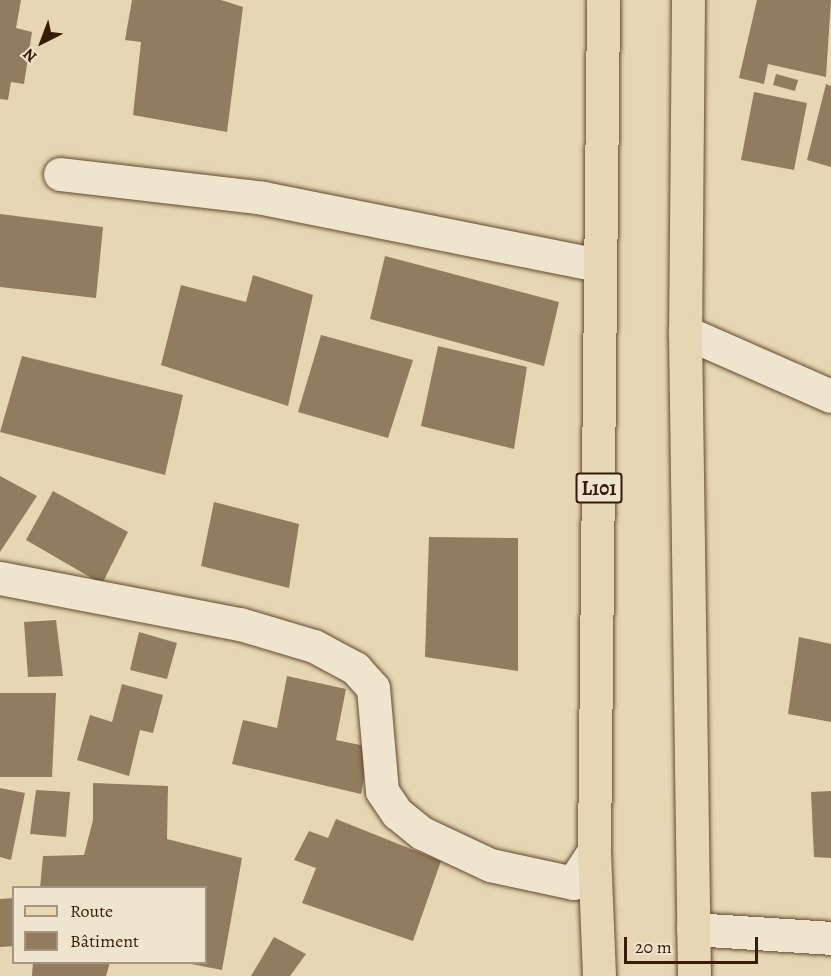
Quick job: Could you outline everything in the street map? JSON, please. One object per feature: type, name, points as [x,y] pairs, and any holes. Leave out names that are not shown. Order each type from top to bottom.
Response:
[{"type":"main road","name":"L101","points":[[599,976],[594,851],[598,265],[603,0]]},
{"type":"main road","points":[[688,0],[685,332],[694,976]]},
{"type":"street","points":[[60,174],[263,198],[598,265]]},
{"type":"street","points":[[685,332],[831,396]]},
{"type":"street","points":[[0,578],[240,624],[314,646],[355,668],[372,688],[382,790],[397,813],[422,832],[490,865],[573,883],[594,851]]},
{"type":"street","points":[[693,929],[831,938]]},
{"type":"building","points":[[0,0],[21,0],[16,28],[32,32],[24,84],[11,82],[8,100],[0,99]]},
{"type":"building","points":[[132,0],[221,0],[243,7],[227,132],[133,115],[141,42],[125,40]]},
{"type":"building","points":[[757,0],[831,0],[826,77],[768,64],[764,84],[739,78]]},
{"type":"building","points":[[776,74],[798,80],[795,91],[773,85]]},
{"type":"building","points":[[826,84],[831,86],[831,167],[807,160]]},
{"type":"building","points":[[754,92],[807,103],[794,170],[741,160]]},
{"type":"building","points":[[0,214],[103,227],[96,298],[0,287]]},
{"type":"building","points":[[385,256],[559,302],[544,366],[370,319]]},
{"type":"building","points":[[253,275],[313,295],[288,406],[161,365],[181,285],[246,302]]},
{"type":"building","points":[[321,335],[413,360],[388,438],[298,412]]},
{"type":"building","points":[[438,346],[527,367],[514,449],[421,426]]},
{"type":"building","points":[[22,356],[183,395],[165,475],[0,432]]},
{"type":"building","points":[[0,476],[37,496],[0,552]]},
{"type":"building","points":[[53,491],[128,532],[102,584],[26,540]]},
{"type":"building","points":[[214,502],[299,524],[289,588],[201,566]]},
{"type":"building","points":[[429,537],[518,538],[518,671],[425,657]]},
{"type":"building","points":[[56,620],[63,676],[28,677],[24,622]]},
{"type":"building","points":[[139,632],[177,643],[167,679],[130,670]]},
{"type":"building","points":[[799,637],[831,644],[831,722],[788,714]]},
{"type":"building","points":[[287,676],[346,689],[336,740],[370,747],[361,794],[232,764],[243,720],[277,728]]},
{"type":"building","points":[[122,684],[163,695],[153,733],[140,730],[129,776],[77,760],[90,715],[112,722]]},
{"type":"building","points":[[0,693],[56,693],[52,777],[0,777]]},
{"type":"building","points":[[93,783],[168,786],[167,839],[242,858],[222,970],[191,964],[207,964],[207,886],[40,886],[43,856],[84,855],[93,820]]},
{"type":"building","points":[[0,788],[25,793],[11,860],[0,857]]},
{"type":"building","points":[[36,790],[70,792],[66,837],[30,834]]},
{"type":"building","points":[[831,791],[831,858],[814,857],[811,792]]},
{"type":"building","points":[[336,819],[441,861],[413,941],[302,903],[316,868],[294,860],[309,831],[328,838]]},
{"type":"building","points":[[12,898],[12,946],[0,947],[0,899]]},
{"type":"building","points":[[274,937],[306,954],[290,976],[251,976]]},
{"type":"building","points":[[33,964],[109,964],[106,976],[32,976]]}]
